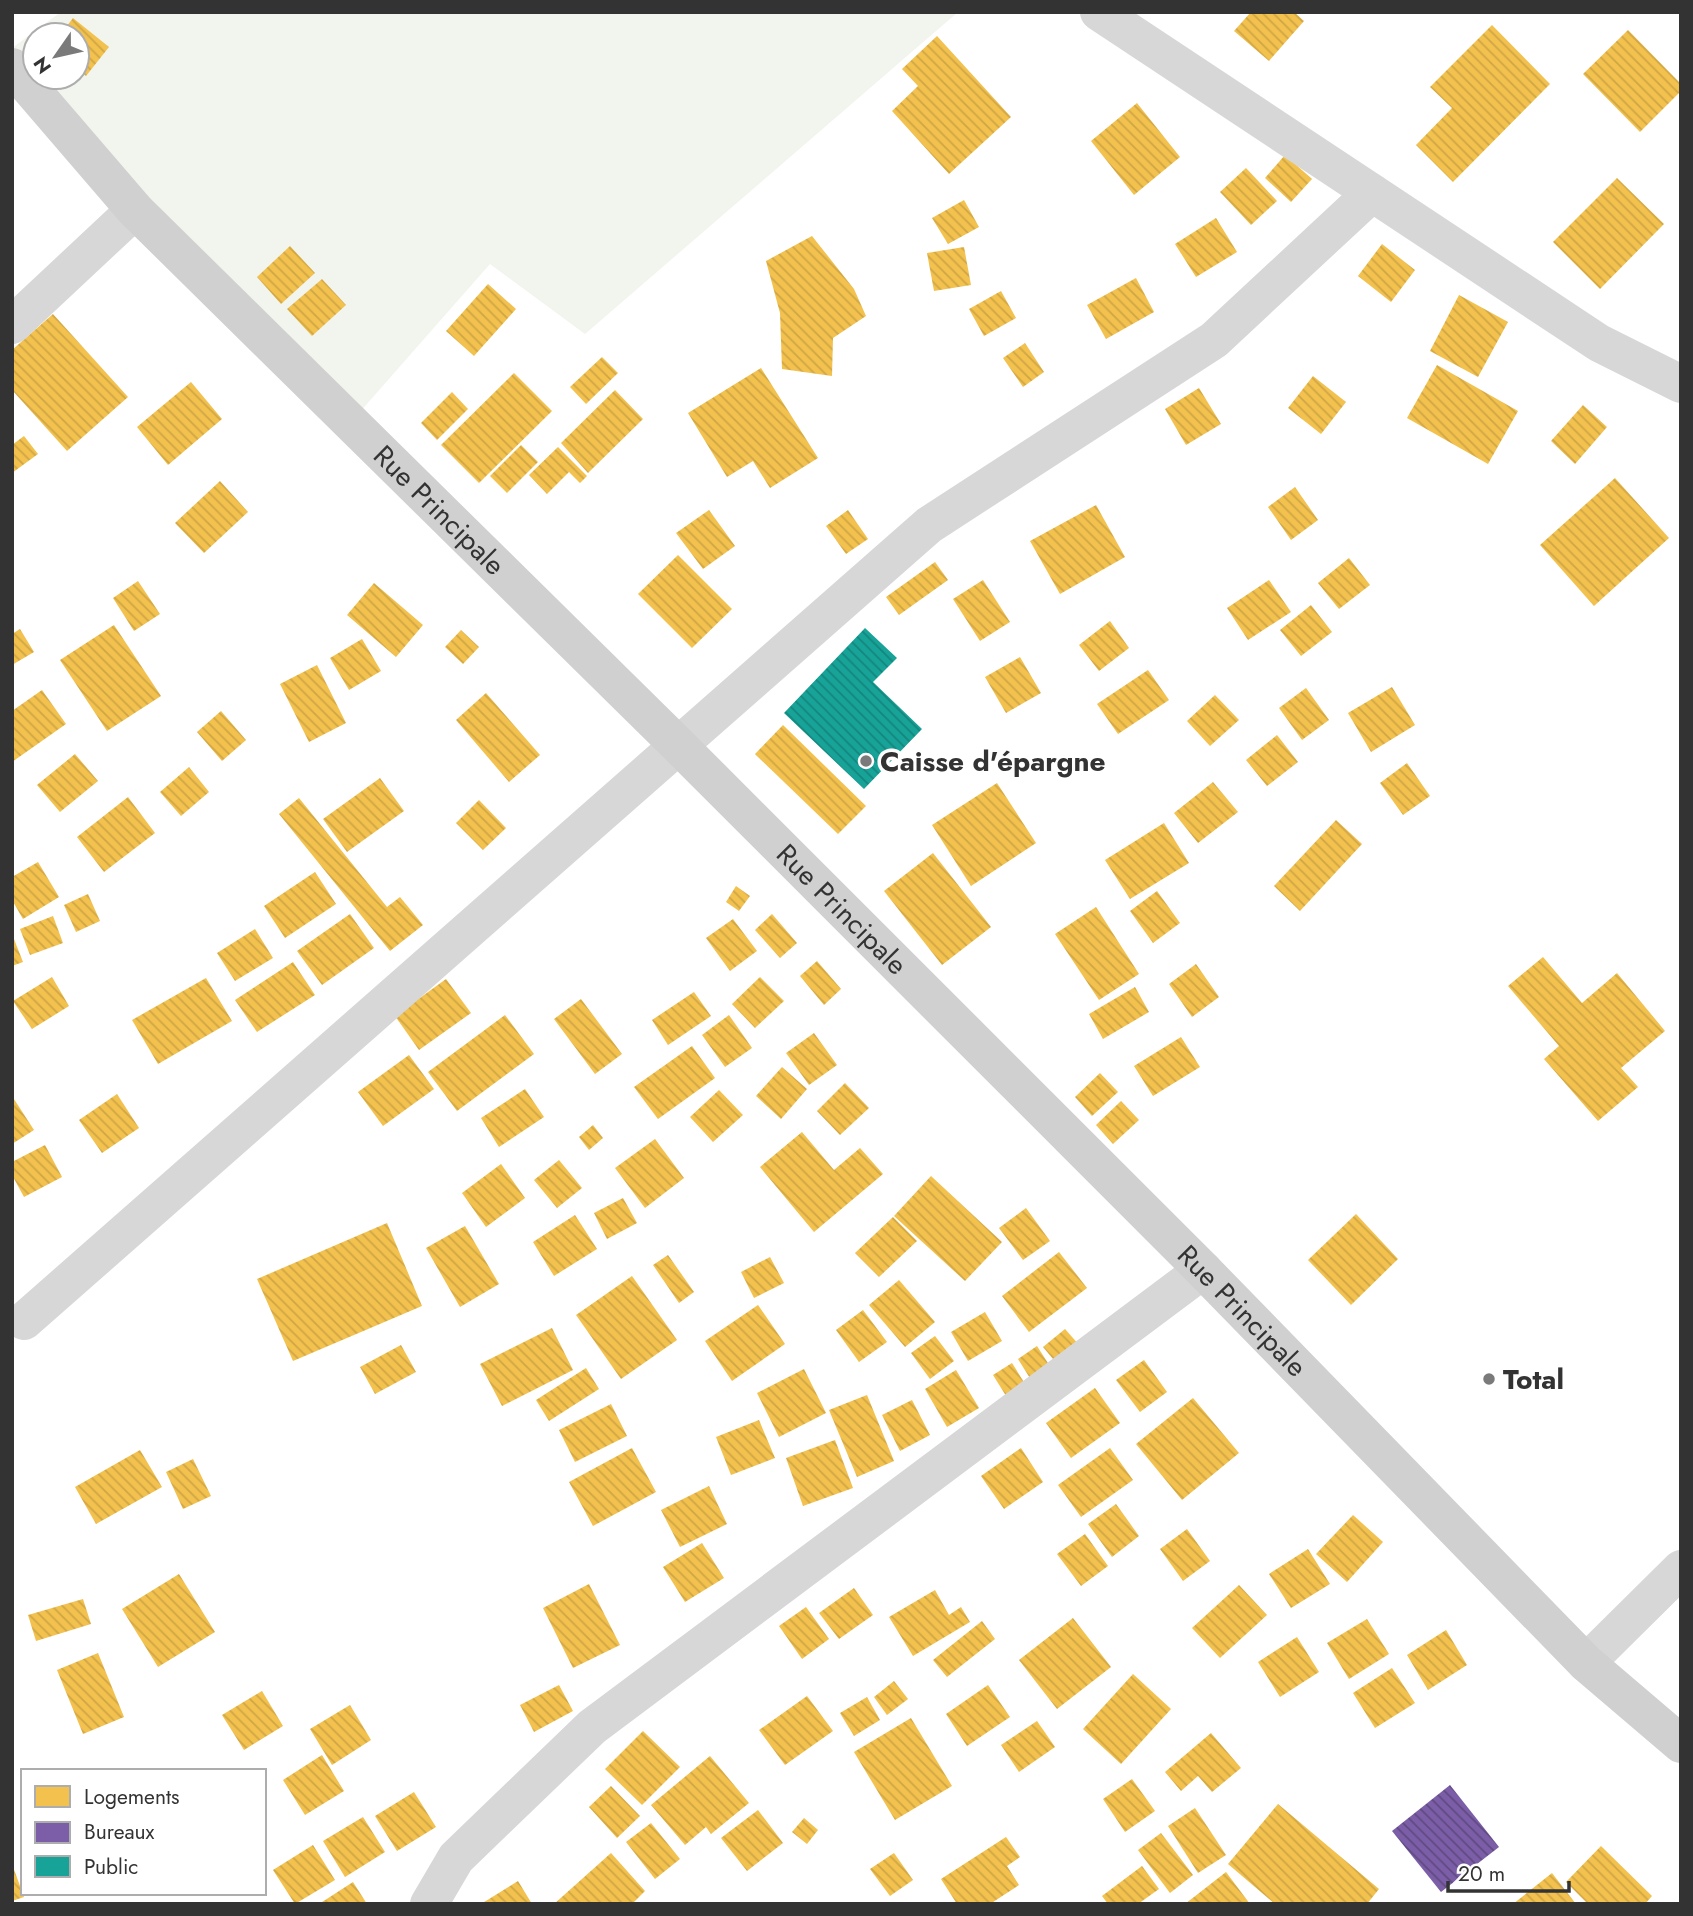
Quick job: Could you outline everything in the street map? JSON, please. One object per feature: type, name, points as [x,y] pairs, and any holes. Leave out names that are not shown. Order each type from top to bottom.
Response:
[{"type":"main road","name":"Rue Principale","points":[[12,67],[135,210],[679,746],[1203,1270],[1586,1663],[1681,1744]]},
{"type":"street","points":[[1099,12],[1599,343],[1681,384]]},
{"type":"street","points":[[24,1321],[929,525],[1214,340],[1372,192]]},
{"type":"street","points":[[12,325],[135,210]]},
{"type":"street","points":[[429,1904],[456,1858],[592,1727],[1203,1270]]},
{"type":"street","points":[[1586,1663],[1681,1569]]},
{"type":"shaded area","points":[[61,12],[958,12],[585,334],[490,264],[351,422],[35,91],[91,91],[91,21],[49,21]]},
{"type":"shaded area","points":[[21,41],[21,76],[12,67],[12,48]]},
{"type":"building: Logements","points":[[1251,12],[1294,12],[1304,21],[1269,61],[1234,31]]},
{"type":"building: Logements","points":[[1492,25],[1550,84],[1453,182],[1416,145],[1452,108],[1430,87]]},
{"type":"building: Logements","points":[[1628,30],[1681,84],[1681,91],[1640,132],[1583,74]]},
{"type":"building: Logements","points":[[91,32],[109,47],[91,70]]},
{"type":"building: Logements","points":[[937,36],[1011,117],[949,174],[892,111],[918,86],[902,69]]},
{"type":"building: Logements","points":[[1137,103],[1180,157],[1134,195],[1091,141]]},
{"type":"building: Logements","points":[[1285,155],[1312,179],[1291,202],[1265,178]]},
{"type":"building: Logements","points":[[1246,168],[1277,201],[1251,225],[1220,192]]},
{"type":"building: Logements","points":[[1617,178],[1664,224],[1600,289],[1553,242]]},
{"type":"building: Logements","points":[[964,200],[979,227],[948,244],[932,218]]},
{"type":"building: Logements","points":[[1216,218],[1237,252],[1196,277],[1175,244]]},
{"type":"building: Logements","points":[[812,236],[854,289],[866,316],[833,338],[832,376],[782,369],[780,313],[766,261]]},
{"type":"building: Logements","points":[[1382,244],[1415,270],[1391,302],[1358,276]]},
{"type":"building: Logements","points":[[290,246],[315,273],[281,304],[257,277]]},
{"type":"building: Logements","points":[[964,247],[971,285],[934,291],[927,253]]},
{"type":"building: Logements","points":[[1136,278],[1154,312],[1106,339],[1087,305]]},
{"type":"building: Logements","points":[[322,279],[346,305],[312,336],[287,309]]},
{"type":"building: Logements","points":[[488,284],[516,309],[474,356],[446,331]]},
{"type":"building: Logements","points":[[1001,291],[1016,318],[984,336],[969,309]]},
{"type":"building: Logements","points":[[1459,295],[1508,322],[1478,377],[1430,351]]},
{"type":"building: Logements","points":[[53,314],[128,397],[67,451],[12,390],[12,350]]},
{"type":"building: Logements","points":[[1025,343],[1044,372],[1023,387],[1003,358]]},
{"type":"building: Logements","points":[[602,357],[618,373],[586,404],[570,387]]},
{"type":"building: Logements","points":[[1437,365],[1518,411],[1488,464],[1407,418]]},
{"type":"building: Logements","points":[[761,368],[818,458],[770,488],[753,461],[727,477],[688,413]]},
{"type":"building: Logements","points":[[514,373],[552,411],[479,483],[441,445]]},
{"type":"building: Logements","points":[[1313,376],[1346,402],[1321,434],[1288,408]]},
{"type":"building: Logements","points":[[191,382],[222,419],[168,465],[137,427]]},
{"type":"building: Logements","points":[[1199,388],[1221,424],[1186,445],[1165,409]]},
{"type":"building: Logements","points":[[615,390],[643,419],[588,473],[561,443]]},
{"type":"building: Logements","points":[[452,392],[468,409],[437,440],[421,423]]},
{"type":"building: Logements","points":[[1583,405],[1607,427],[1575,464],[1551,441]]},
{"type":"building: Logements","points":[[24,436],[38,454],[12,473],[12,445]]},
{"type":"building: Logements","points":[[521,445],[538,462],[507,493],[490,476]]},
{"type":"building: Logements","points":[[558,447],[587,476],[580,483],[569,472],[547,494],[529,475]]},
{"type":"building: Logements","points":[[1615,478],[1669,538],[1594,606],[1540,545]]},
{"type":"building: Logements","points":[[220,481],[248,512],[204,553],[175,523]]},
{"type":"building: Logements","points":[[1295,487],[1318,520],[1291,540],[1268,507]]},
{"type":"building: Logements","points":[[1096,505],[1125,557],[1060,594],[1030,541]]},
{"type":"building: Logements","points":[[709,510],[735,546],[703,569],[676,533]]},
{"type":"building: Logements","points":[[848,510],[868,539],[846,554],[826,526]]},
{"type":"building: Logements","points":[[678,555],[732,609],[692,648],[638,594]]},
{"type":"building: Logements","points":[[1349,558],[1370,585],[1339,609],[1318,583]]},
{"type":"building: Logements","points":[[935,562],[948,580],[899,615],[886,597]]},
{"type":"building: Logements","points":[[983,580],[1010,622],[980,641],[953,599]]},
{"type":"building: Logements","points":[[1269,580],[1291,612],[1248,640],[1227,608]]},
{"type":"building: Logements","points":[[138,581],[160,614],[134,631],[113,598]]},
{"type":"building: Logements","points":[[374,583],[423,625],[396,657],[347,615]]},
{"type":"building: Logements","points":[[1311,605],[1332,632],[1301,656],[1280,630]]},
{"type":"building: Logements","points":[[1110,621],[1129,648],[1099,671],[1079,645]]},
{"type":"building: Logements","points":[[114,625],[161,696],[107,731],[60,660]]},
{"type":"building: Logements","points":[[20,629],[34,652],[12,665],[12,634]]},
{"type":"building: Logements","points":[[461,630],[479,647],[463,664],[445,647]]},
{"type":"building: Logements","points":[[362,639],[381,671],[349,690],[330,658]]},
{"type":"building: Logements","points":[[1020,657],[1041,693],[1006,713],[985,677]]},
{"type":"building: Logements","points":[[317,665],[346,723],[309,742],[280,684]]},
{"type":"building: Logements","points":[[1148,670],[1169,700],[1118,734],[1097,704]]},
{"type":"building: Logements","points":[[1392,687],[1415,725],[1371,752],[1348,713]]},
{"type":"building: Logements","points":[[1306,688],[1329,720],[1302,740],[1279,708]]},
{"type":"building: Logements","points":[[42,690],[66,724],[12,762],[12,711]]},
{"type":"building: Logements","points":[[486,693],[540,755],[509,782],[456,720]]},
{"type":"building: Logements","points":[[1215,695],[1239,720],[1210,746],[1187,721]]},
{"type":"building: Logements","points":[[221,711],[246,740],[222,761],[197,732]]},
{"type":"building: Logements","points":[[783,725],[866,806],[838,834],[755,754]]},
{"type":"building: Logements","points":[[1277,735],[1298,762],[1267,786],[1246,760]]},
{"type":"building: Logements","points":[[75,754],[98,781],[60,812],[37,785]]},
{"type":"building: Logements","points":[[1407,763],[1430,796],[1403,815],[1380,783]]},
{"type":"building: Logements","points":[[189,767],[209,792],[181,816],[160,792]]},
{"type":"building: Logements","points":[[380,778],[404,811],[347,852],[323,819]]},
{"type":"building: Logements","points":[[1213,782],[1238,812],[1198,843],[1174,813]]},
{"type":"building: Logements","points":[[997,783],[1036,843],[971,886],[932,825]]},
{"type":"building: Logements","points":[[128,797],[155,833],[104,872],[77,837]]},
{"type":"building: Logements","points":[[299,798],[387,907],[400,897],[423,925],[390,951],[279,814]]},
{"type":"building: Logements","points":[[479,800],[506,828],[483,850],[456,823]]},
{"type":"building: Logements","points":[[1336,820],[1362,844],[1300,911],[1274,886]]},
{"type":"building: Logements","points":[[1164,823],[1189,863],[1130,899],[1105,860]]},
{"type":"building: Logements","points":[[933,853],[991,927],[942,965],[884,891]]},
{"type":"building: Logements","points":[[38,862],[59,897],[23,919],[12,900],[12,877]]},
{"type":"building: Logements","points":[[315,872],[336,904],[285,938],[264,906]]},
{"type":"building: Logements","points":[[736,886],[750,896],[739,911],[726,902]]},
{"type":"building: Logements","points":[[1157,891],[1180,923],[1153,943],[1130,911]]},
{"type":"building: Logements","points":[[88,894],[100,921],[76,932],[64,905]]},
{"type":"building: Logements","points":[[1096,907],[1139,974],[1099,1000],[1055,934]]},
{"type":"building: Logements","points":[[350,914],[374,948],[322,985],[297,951]]},
{"type":"building: Logements","points":[[772,914],[797,943],[780,958],[755,930]]},
{"type":"building: Logements","points":[[53,916],[63,943],[30,955],[20,929]]},
{"type":"building: Logements","points":[[733,919],[757,951],[730,971],[706,938]]},
{"type":"building: Logements","points":[[255,929],[273,958],[235,981],[217,953]]},
{"type":"building: Logements","points":[[12,934],[23,962],[12,966]]},
{"type":"building: Logements","points":[[1543,957],[1582,1003],[1617,973],[1665,1031],[1621,1068],[1638,1087],[1598,1121],[1544,1059],[1559,1046],[1508,986]]},
{"type":"building: Logements","points":[[817,961],[841,989],[824,1005],[800,976]]},
{"type":"building: Logements","points":[[293,962],[315,995],[257,1032],[235,1000]]},
{"type":"building: Logements","points":[[1196,964],[1219,997],[1192,1017],[1169,984]]},
{"type":"building: Logements","points":[[52,977],[69,1006],[32,1029],[13,1001]]},
{"type":"building: Logements","points":[[760,977],[784,1001],[755,1028],[732,1004]]},
{"type":"building: Logements","points":[[206,978],[232,1021],[158,1064],[132,1020]]},
{"type":"building: Logements","points":[[446,979],[471,1013],[419,1050],[395,1016]]},
{"type":"building: Logements","points":[[1135,987],[1149,1012],[1103,1039],[1089,1014]]},
{"type":"building: Logements","points":[[694,992],[711,1016],[668,1045],[652,1020]]},
{"type":"building: Logements","points":[[581,999],[622,1054],[595,1074],[554,1019]]},
{"type":"building: Logements","points":[[505,1015],[534,1054],[457,1111],[428,1072]]},
{"type":"building: Logements","points":[[729,1015],[752,1048],[725,1067],[702,1035]]},
{"type":"building: Logements","points":[[814,1033],[837,1065],[809,1085],[786,1053]]},
{"type":"building: Logements","points":[[1181,1037],[1200,1067],[1153,1096],[1134,1066]]},
{"type":"building: Logements","points":[[692,1046],[715,1078],[658,1119],[634,1087]]},
{"type":"building: Logements","points":[[409,1055],[434,1089],[383,1126],[358,1092]]},
{"type":"building: Logements","points":[[782,1067],[807,1089],[781,1119],[756,1096]]},
{"type":"building: Logements","points":[[1100,1073],[1118,1092],[1092,1116],[1075,1097]]},
{"type":"building: Logements","points":[[845,1083],[869,1108],[840,1135],[817,1111]]},
{"type":"building: Logements","points":[[525,1089],[544,1117],[499,1147],[481,1118]]},
{"type":"building: Logements","points":[[719,1090],[743,1115],[713,1142],[690,1117]]},
{"type":"building: Logements","points":[[117,1094],[139,1128],[102,1153],[79,1120]]},
{"type":"building: Logements","points":[[12,1096],[34,1130],[12,1144]]},
{"type":"building: Logements","points":[[1121,1101],[1139,1120],[1113,1144],[1096,1125]]},
{"type":"building: Logements","points":[[593,1125],[603,1138],[589,1150],[579,1137]]},
{"type":"building: Logements","points":[[802,1132],[834,1170],[860,1148],[883,1174],[814,1232],[760,1167]]},
{"type":"building: Logements","points":[[655,1139],[684,1178],[645,1208],[615,1168]]},
{"type":"building: Logements","points":[[45,1145],[62,1177],[24,1197],[12,1175],[12,1162]]},
{"type":"building: Logements","points":[[559,1160],[582,1188],[557,1208],[534,1180]]},
{"type":"building: Logements","points":[[501,1164],[525,1198],[486,1227],[462,1193]]},
{"type":"building: Logements","points":[[931,1176],[1002,1242],[965,1281],[894,1216]]},
{"type":"building: Logements","points":[[623,1198],[637,1223],[607,1239],[594,1213]]},
{"type":"building: Logements","points":[[1026,1208],[1050,1241],[1023,1260],[999,1228]]},
{"type":"building: Logements","points":[[1356,1214],[1398,1259],[1351,1305],[1308,1260]]},
{"type":"building: Logements","points":[[575,1215],[597,1249],[554,1276],[533,1242]]},
{"type":"building: Logements","points":[[893,1217],[917,1241],[879,1277],[855,1253]]},
{"type":"building: Logements","points":[[387,1223],[422,1306],[293,1361],[257,1279]]},
{"type":"building: Logements","points":[[465,1226],[499,1284],[460,1307],[426,1248]]},
{"type":"building: Logements","points":[[1059,1252],[1087,1288],[1029,1332],[1002,1296]]},
{"type":"building: Logements","points":[[668,1255],[694,1292],[679,1303],[653,1265]]},
{"type":"building: Logements","points":[[770,1257],[784,1283],[754,1298],[741,1272]]},
{"type":"building: Logements","points":[[632,1276],[677,1340],[621,1379],[576,1315]]},
{"type":"building: Logements","points":[[899,1280],[935,1322],[905,1347],[869,1305]]},
{"type":"building: Logements","points":[[758,1305],[785,1344],[732,1381],[705,1341]]},
{"type":"building: Logements","points":[[863,1310],[887,1342],[859,1362],[836,1330]]},
{"type":"building: Logements","points":[[985,1312],[1002,1341],[968,1361],[951,1332]]},
{"type":"building: Logements","points":[[552,1328],[573,1370],[502,1406],[480,1364]]},
{"type":"building: Logements","points":[[1065,1329],[1080,1346],[1058,1365],[1043,1347]]},
{"type":"building: Logements","points":[[935,1336],[954,1361],[930,1379],[911,1353]]},
{"type":"building: Logements","points":[[401,1345],[416,1372],[375,1394],[360,1367]]},
{"type":"building: Logements","points":[[1037,1346],[1053,1371],[1033,1383],[1018,1359]]},
{"type":"building: Logements","points":[[1144,1360],[1167,1392],[1140,1412],[1116,1380]]},
{"type":"building: Logements","points":[[1012,1363],[1027,1387],[1008,1399],[993,1375]]},
{"type":"building: Logements","points":[[586,1368],[599,1389],[549,1421],[536,1400]]},
{"type":"building: Logements","points":[[804,1369],[826,1413],[779,1437],[757,1393]]},
{"type":"building: Logements","points":[[956,1370],[979,1408],[947,1427],[925,1389]]},
{"type":"building: Logements","points":[[1095,1388],[1120,1423],[1071,1458],[1046,1423]]},
{"type":"building: Logements","points":[[867,1395],[894,1461],[857,1477],[829,1410]]},
{"type":"building: Logements","points":[[1193,1398],[1239,1453],[1182,1500],[1136,1444]]},
{"type":"building: Logements","points":[[912,1400],[930,1435],[900,1451],[882,1415]]},
{"type":"building: Logements","points":[[611,1404],[627,1436],[575,1462],[559,1430]]},
{"type":"building: Logements","points":[[759,1420],[775,1458],[731,1475],[716,1437]]},
{"type":"building: Logements","points":[[835,1440],[853,1488],[803,1506],[786,1458]]},
{"type":"building: Logements","points":[[632,1448],[656,1492],[593,1526],[569,1482]]},
{"type":"building: Logements","points":[[1021,1448],[1043,1482],[1004,1509],[981,1476]]},
{"type":"building: Logements","points":[[1110,1448],[1133,1480],[1081,1517],[1058,1485]]},
{"type":"building: Logements","points":[[140,1450],[162,1487],[96,1524],[75,1487]]},
{"type":"building: Logements","points":[[193,1459],[211,1496],[183,1509],[166,1472]]},
{"type":"building: Logements","points":[[709,1486],[727,1524],[680,1547],[661,1510]]},
{"type":"building: Logements","points":[[1116,1504],[1139,1536],[1112,1557],[1088,1524]]},
{"type":"building: Logements","points":[[1353,1515],[1383,1542],[1347,1582],[1316,1554]]},
{"type":"building: Logements","points":[[1187,1529],[1210,1561],[1183,1581],[1160,1549]]},
{"type":"building: Logements","points":[[1085,1534],[1108,1566],[1081,1586],[1057,1554]]},
{"type":"building: Logements","points":[[702,1543],[724,1578],[685,1602],[663,1567]]},
{"type":"building: Logements","points":[[1308,1549],[1330,1584],[1291,1608],[1269,1574]]},
{"type":"building: Logements","points":[[179,1574],[215,1632],[158,1667],[122,1609]]},
{"type":"building: Logements","points":[[589,1584],[620,1645],[573,1668],[543,1608]]},
{"type":"building: Logements","points":[[1239,1585],[1267,1615],[1220,1658],[1192,1628]]},
{"type":"building: Logements","points":[[854,1588],[873,1615],[839,1639],[819,1613]]},
{"type":"building: Logements","points":[[935,1590],[949,1615],[961,1607],[970,1622],[913,1656],[889,1617]]},
{"type":"building: Logements","points":[[83,1599],[91,1624],[36,1641],[28,1615]]},
{"type":"building: Logements","points":[[806,1607],[829,1639],[802,1659],[779,1626]]},
{"type":"building: Logements","points":[[1073,1618],[1111,1667],[1057,1709],[1019,1660]]},
{"type":"building: Logements","points":[[1367,1619],[1389,1654],[1349,1679],[1327,1643]]},
{"type":"building: Logements","points":[[982,1621],[995,1639],[947,1677],[933,1660]]},
{"type":"building: Logements","points":[[1446,1630],[1467,1665],[1428,1690],[1407,1655]]},
{"type":"building: Logements","points":[[1297,1637],[1319,1672],[1280,1697],[1258,1662]]},
{"type":"building: Logements","points":[[98,1653],[124,1717],[83,1734],[57,1670]]},
{"type":"building: Logements","points":[[1392,1668],[1415,1703],[1375,1728],[1353,1693]]},
{"type":"building: Logements","points":[[1133,1674],[1171,1709],[1121,1764],[1083,1729]]},
{"type":"building: Logements","points":[[894,1681],[908,1699],[887,1715],[874,1697]]},
{"type":"building: Logements","points":[[559,1685],[573,1711],[534,1732],[520,1705]]},
{"type":"building: Logements","points":[[988,1685],[1010,1717],[967,1746],[946,1714]]},
{"type":"building: Logements","points":[[262,1691],[283,1726],[244,1750],[222,1715]]},
{"type":"building: Logements","points":[[807,1696],[833,1731],[785,1765],[759,1730]]},
{"type":"building: Logements","points":[[867,1697],[880,1720],[854,1736],[840,1713]]},
{"type":"building: Logements","points":[[350,1705],[371,1740],[332,1765],[310,1729]]},
{"type":"building: Logements","points":[[911,1718],[952,1786],[895,1820],[854,1752]]},
{"type":"building: Logements","points":[[1037,1721],[1055,1747],[1019,1772],[1001,1745]]},
{"type":"building: Logements","points":[[643,1731],[680,1767],[642,1805],[605,1769]]},
{"type":"building: Logements","points":[[1211,1733],[1241,1768],[1212,1792],[1198,1776],[1181,1791],[1165,1772]]},
{"type":"building: Logements","points":[[322,1755],[344,1791],[305,1815],[283,1780]]},
{"type":"building: Logements","points":[[710,1756],[749,1803],[711,1834],[706,1827],[685,1845],[651,1805]]},
{"type":"building: Logements","points":[[1132,1779],[1155,1811],[1125,1832],[1103,1799]]},
{"type":"building: Logements","points":[[611,1786],[640,1816],[617,1838],[589,1807]]},
{"type":"building: Logements","points":[[414,1792],[436,1827],[397,1851],[375,1816]]},
{"type":"building: Logements","points":[[1278,1804],[1379,1889],[1367,1904],[1275,1904],[1228,1864]]},
{"type":"building: Logements","points":[[1195,1808],[1226,1855],[1198,1873],[1168,1826]]},
{"type":"building: Logements","points":[[758,1810],[783,1843],[747,1871],[721,1838]]},
{"type":"building: Logements","points":[[363,1817],[385,1852],[345,1877],[323,1841]]},
{"type":"building: Logements","points":[[804,1818],[818,1830],[807,1844],[792,1832]]},
{"type":"building: Logements","points":[[651,1823],[680,1859],[655,1879],[626,1842]]},
{"type":"building: Logements","points":[[1161,1833],[1193,1875],[1170,1893],[1138,1850]]},
{"type":"building: Logements","points":[[1006,1837],[1020,1857],[1007,1866],[1019,1885],[990,1904],[957,1904],[941,1879]]},
{"type":"building: Logements","points":[[313,1845],[335,1880],[295,1904],[273,1870]]},
{"type":"building: Logements","points":[[1601,1846],[1652,1896],[1645,1904],[1588,1904],[1566,1882]]},
{"type":"building: Logements","points":[[611,1853],[645,1891],[632,1904],[554,1904]]},
{"type":"building: Logements","points":[[894,1853],[913,1880],[890,1896],[870,1869]]},
{"type":"building: Logements","points":[[12,1864],[21,1895],[24,1897],[12,1901]]},
{"type":"building: Logements","points":[[1142,1866],[1159,1889],[1138,1904],[1108,1904],[1102,1896]]},
{"type":"building: Logements","points":[[1226,1872],[1250,1904],[1185,1904]]},
{"type":"building: Logements","points":[[1552,1873],[1576,1904],[1513,1904]]},
{"type":"building: Logements","points":[[518,1881],[532,1904],[481,1904]]},
{"type":"building: Logements","points":[[353,1882],[367,1904],[319,1904]]},
{"type":"building: Bureaux","points":[[1450,1785],[1499,1847],[1441,1892],[1392,1831]]},
{"type":"building: Public","points":[[865,628],[897,658],[873,682],[922,729],[864,789],[784,713]]},
{"type":"place","name":"Caisse d'épargne","points":[[866,761]]},
{"type":"place","name":"Total","points":[[1489,1379]]}]
